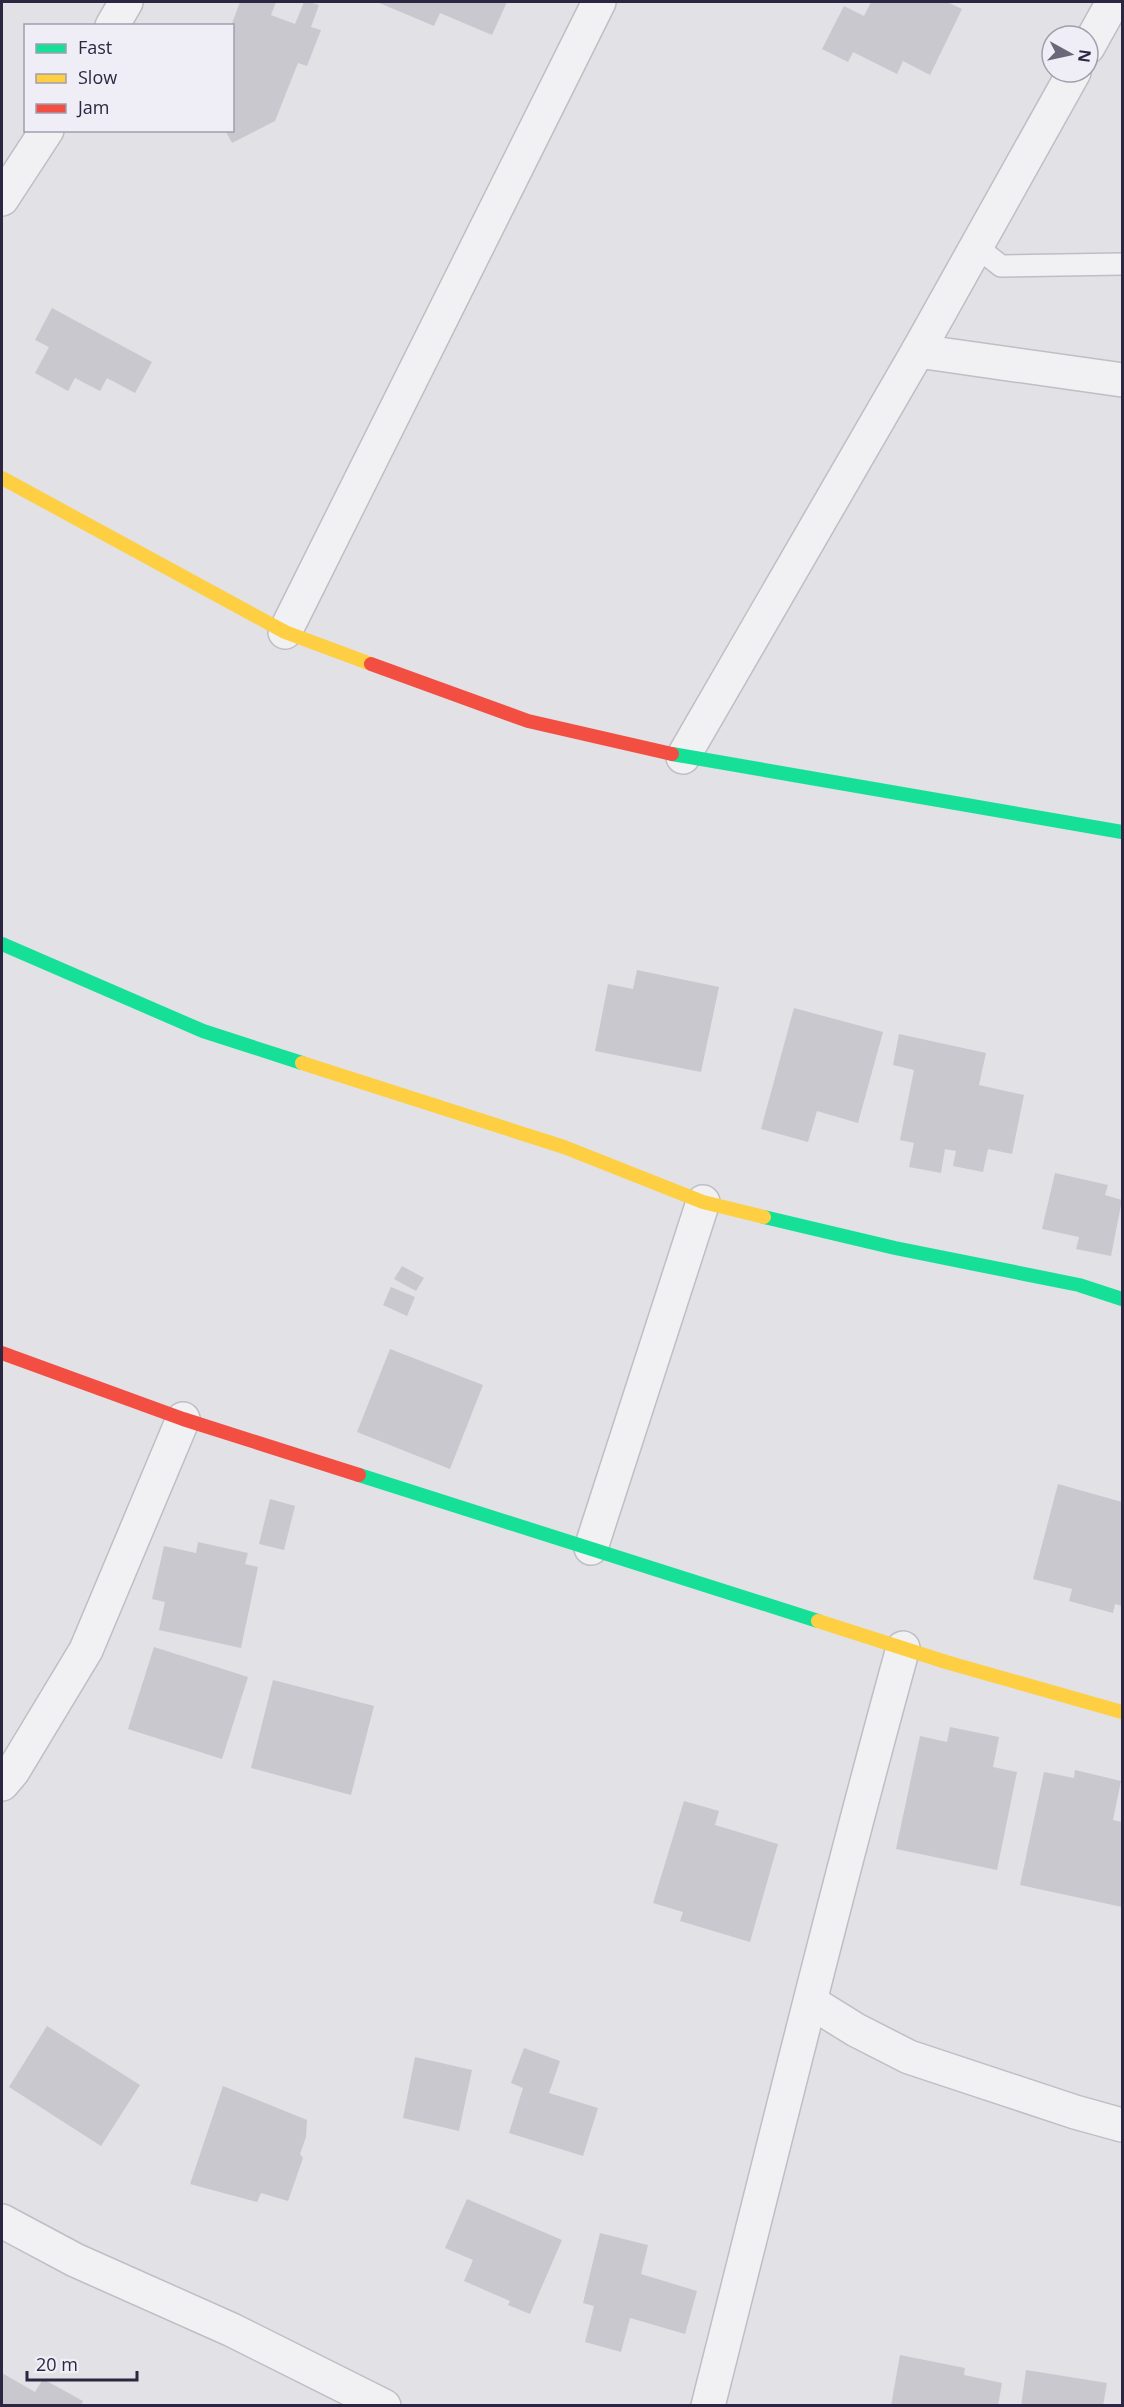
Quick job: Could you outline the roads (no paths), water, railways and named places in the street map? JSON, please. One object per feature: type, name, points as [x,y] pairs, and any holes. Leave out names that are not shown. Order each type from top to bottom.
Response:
[{"type":"street","points":[[113,24],[126,2]]},
{"type":"street","points":[[285,632],[599,2]]},
{"type":"street","points":[[1100,25],[1113,2]]},
{"type":"street","points":[[683,757],[918,351],[1067,84]]},
{"type":"street","points":[[2,199],[46,132]]},
{"type":"street","points":[[918,351],[1122,380]]},
{"type":"street","points":[[2,478],[285,632],[528,721],[683,757],[1122,832]]},
{"type":"street","points":[[2,944],[203,1032],[564,1147],[703,1202],[895,1248],[1079,1285],[1122,1299]]},
{"type":"street","points":[[591,1548],[703,1202]]},
{"type":"street","points":[[2,1353],[183,1419],[903,1648],[1122,1712]]},
{"type":"street","points":[[2,1784],[13,1771],[86,1650],[183,1419]]},
{"type":"street","points":[[708,2406],[811,2002],[841,1873],[903,1648]]},
{"type":"street","points":[[811,2002],[856,2030],[909,2057],[1075,2112],[1122,2125]]},
{"type":"street","points":[[2,2221],[75,2260],[232,2330],[384,2406]]},
{"type":"lane","points":[[977,247],[1001,266],[1122,264]]}]
